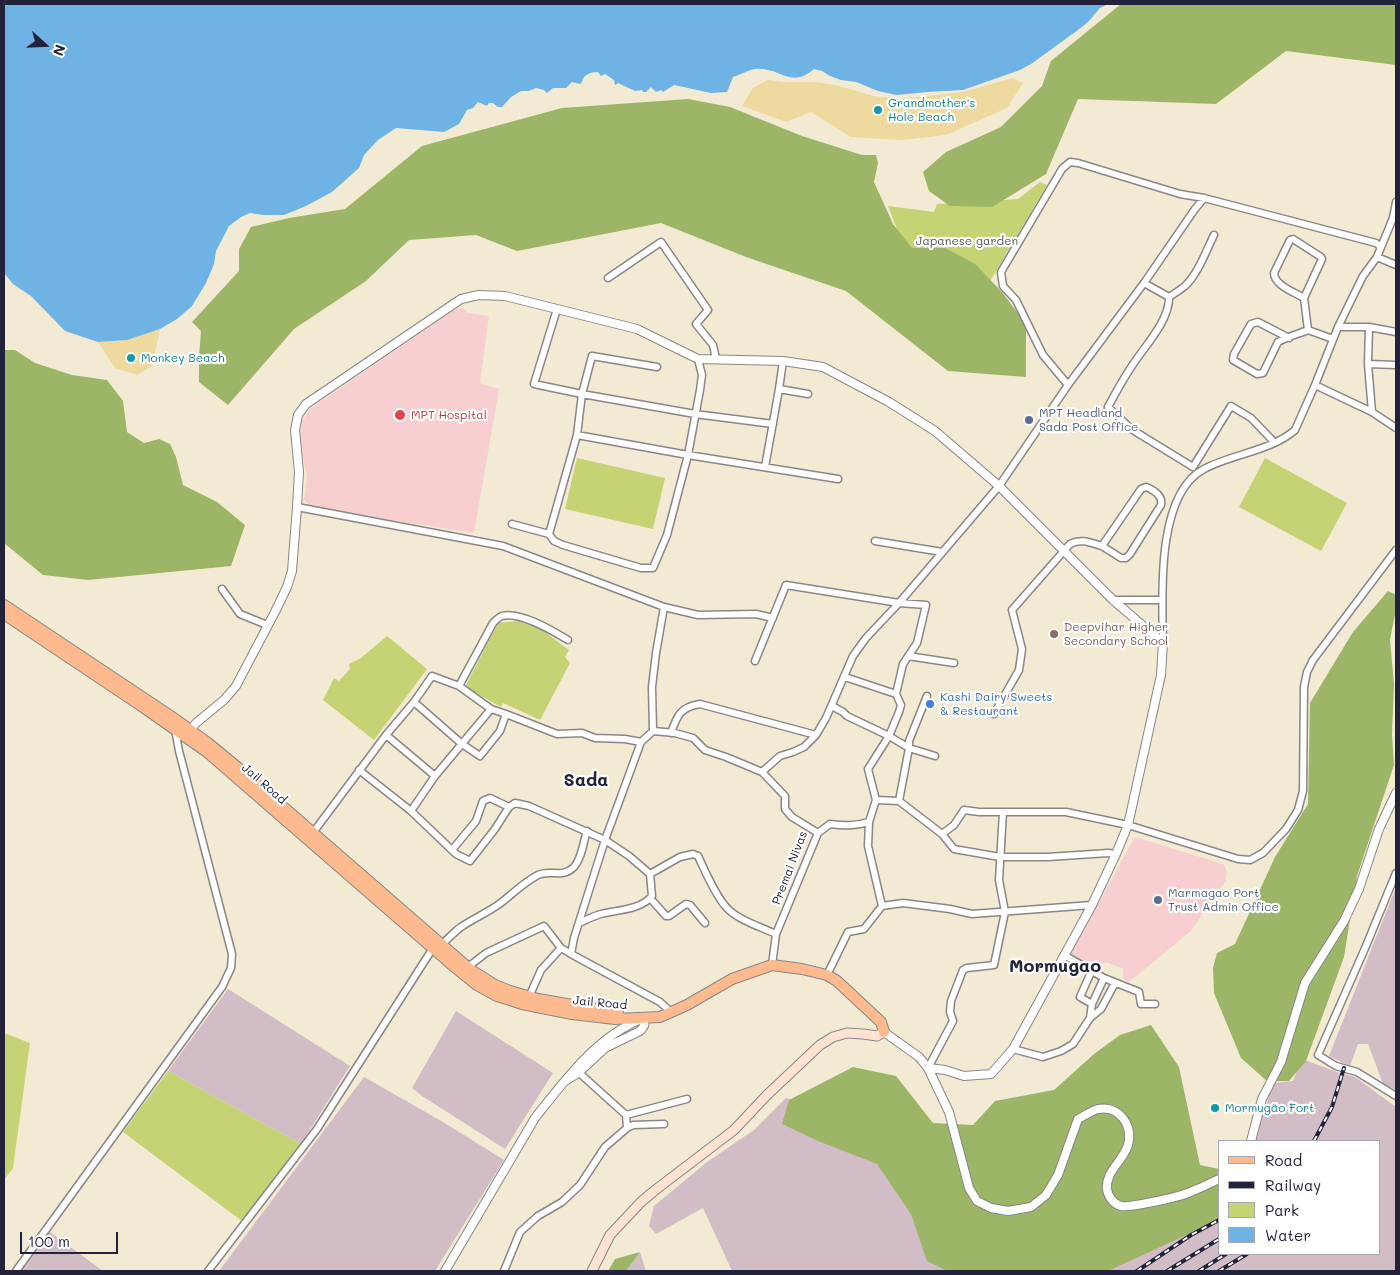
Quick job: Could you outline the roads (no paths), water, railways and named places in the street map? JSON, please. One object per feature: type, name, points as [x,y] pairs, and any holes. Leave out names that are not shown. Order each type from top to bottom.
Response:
[{"type":"main road","name":"Jail Road","points":[[4,605],[176,725]]},
{"type":"main road","name":"Jail Road","points":[[4,614],[234,764],[311,836],[437,946],[477,985],[497,996],[522,1004],[572,1014],[615,1019],[644,1018]]},
{"type":"main road","name":"Jail Road","points":[[437,946],[495,985],[510,992],[538,1000],[638,1015],[644,1018]]},
{"type":"main road","points":[[592,1271],[610,1235],[641,1202],[734,1130],[767,1094],[820,1044],[846,1033],[877,1036],[884,1032],[881,1022],[827,975],[802,969],[772,966],[732,979],[672,1013],[660,1017],[644,1018]]},
{"type":"street","points":[[1068,385],[1043,354],[1016,300],[1003,286],[1001,272],[1062,169],[1070,162],[1180,194],[1204,198],[1376,243],[1381,246]]},
{"type":"street","points":[[571,954],[605,840],[640,742],[653,731],[693,738],[705,750],[762,772],[780,756],[804,747],[816,735],[832,706],[853,656],[866,638],[899,603],[999,486],[1068,385],[1204,198]]},
{"type":"street","points":[[928,1068],[945,1070],[964,1076],[991,1074],[1013,1049],[1092,906],[1128,825],[1161,675],[1163,642],[1162,600],[1166,544],[1171,517],[1180,494],[1189,480],[1204,469],[1274,442],[1295,430],[1338,327],[1363,276],[1377,257],[1393,218],[1396,202]]},
{"type":"street","points":[[1169,297],[1185,286],[1199,268],[1214,235]]},
{"type":"street","points":[[1304,298],[1278,283],[1274,276],[1290,240],[1293,239],[1322,259],[1304,298],[1308,330]]},
{"type":"street","points":[[608,278],[661,242],[708,310],[696,324],[713,345],[716,359]]},
{"type":"street","points":[[1377,257],[1396,265]]},
{"type":"street","points":[[1144,283],[1169,297]]},
{"type":"street","points":[[188,733],[201,719],[224,700],[236,686],[287,587],[292,571],[297,508],[299,472],[294,430],[298,415],[306,404],[461,299],[479,295],[505,296],[637,329],[698,359],[783,360],[823,367],[889,402],[935,431],[999,486],[1113,600],[1163,642]]},
{"type":"street","points":[[1169,297],[1164,319],[1130,368],[1108,406],[1131,429],[1193,466],[1231,406],[1251,418],[1274,442]]},
{"type":"street","points":[[557,309],[534,384],[695,414],[772,424]]},
{"type":"street","points":[[1289,338],[1258,322],[1251,324],[1234,354],[1233,360],[1260,374],[1263,373],[1278,342],[1289,338],[1308,330],[1333,339]]},
{"type":"street","points":[[1338,327],[1368,328],[1396,332]]},
{"type":"street","points":[[1368,328],[1368,364],[1372,412]]},
{"type":"street","points":[[549,534],[577,434],[582,394],[592,356],[657,367]]},
{"type":"street","points":[[512,524],[549,534],[554,541],[563,545],[642,568],[653,568],[667,535],[688,455],[702,375],[698,359]]},
{"type":"street","points":[[765,467],[783,360]]},
{"type":"street","points":[[1368,364],[1396,365]]},
{"type":"street","points":[[1314,385],[1372,412],[1396,428]]},
{"type":"street","points":[[779,389],[808,394]]},
{"type":"street","points":[[577,434],[688,455],[838,479]]},
{"type":"street","points":[[994,714],[1019,670],[1022,649],[1012,610],[1070,544],[1077,541],[1102,546],[1121,558],[1126,558],[1161,505],[1162,500],[1160,496],[1150,488],[1141,489],[1102,546]]},
{"type":"street","points":[[297,508],[502,546],[664,607],[698,615],[756,614],[773,618]]},
{"type":"street","points":[[875,541],[942,552]]},
{"type":"street","points":[[942,834],[954,826],[964,810],[980,812],[1066,812],[1128,825],[1238,859],[1250,860],[1263,853],[1286,829],[1298,810],[1303,791],[1304,687],[1307,672],[1313,660],[1396,550]]},
{"type":"street","points":[[755,661],[786,585],[899,603],[926,605],[917,643],[903,664],[896,694],[901,705],[900,712],[889,736],[868,769],[876,800],[869,822],[868,846],[882,906]]},
{"type":"street","points":[[222,589],[240,614],[267,625]]},
{"type":"street","points":[[1113,600],[1162,600]]},
{"type":"street","points":[[653,731],[653,679],[664,607]]},
{"type":"street","points":[[459,686],[493,622],[502,616],[516,616],[544,626],[568,640]]},
{"type":"street","points":[[908,656],[954,663]]},
{"type":"street","points":[[311,836],[359,770],[414,702],[432,676],[459,686],[491,709],[556,734],[582,733],[595,738],[625,739],[640,742]]},
{"type":"street","points":[[845,677],[896,694]]},
{"type":"street","points":[[899,800],[909,741],[927,696]]},
{"type":"street","points":[[414,702],[462,744],[480,756],[500,732],[506,714]]},
{"type":"street","points":[[672,733],[677,717],[689,706],[700,704],[816,735]]},
{"type":"street","points":[[832,706],[847,716],[909,748],[935,756]]},
{"type":"street","points":[[411,810],[435,776],[491,709]]},
{"type":"street","points":[[16,1271],[222,987],[231,968],[232,954],[179,751],[176,725]]},
{"type":"street","points":[[386,736],[435,776]]},
{"type":"street","points":[[359,770],[411,810],[456,854],[470,861],[495,829],[509,807],[515,803],[529,806],[605,840],[629,856],[650,874],[652,896],[650,898],[623,910],[603,913],[579,923]]},
{"type":"street","name":"Premai Nivas","points":[[762,772],[785,796],[785,809],[792,817],[818,833],[776,934],[772,966]]},
{"type":"street","points":[[1251,1140],[1262,1099],[1281,1062],[1306,983],[1344,921],[1359,889],[1379,828],[1396,793]]},
{"type":"street","points":[[452,850],[476,821],[483,801],[490,798],[509,807]]},
{"type":"street","points":[[876,800],[899,800],[942,834],[954,849],[1000,857],[1116,854]]},
{"type":"street","points":[[928,1068],[954,1021],[950,1012],[951,1001],[962,970],[994,965],[1005,912],[999,880],[1003,812]]},
{"type":"street","points":[[818,833],[830,824],[846,827],[858,826],[869,822]]},
{"type":"street","points":[[208,1271],[316,1129],[437,946],[461,927],[499,904],[522,884],[540,874],[568,872],[579,859],[586,831]]},
{"type":"street","points":[[650,874],[680,857],[693,854],[698,856],[726,908],[735,915],[776,934]]},
{"type":"street","points":[[1396,873],[1318,1055],[1336,1066],[1357,1072],[1396,1096]]},
{"type":"street","points":[[650,898],[666,916],[669,916],[686,904],[690,905],[704,923]]},
{"type":"street","points":[[827,975],[848,932],[864,929],[882,906],[903,903],[972,914],[1092,906]]},
{"type":"street","points":[[468,967],[486,953],[544,926],[561,948],[660,1002],[672,1013]]},
{"type":"street","points":[[529,997],[540,970],[561,948]]},
{"type":"street","points":[[1064,955],[1104,978],[1139,992],[1141,1004],[1155,1004]]},
{"type":"street","points":[[1092,970],[1080,997],[1092,1004]]},
{"type":"street","points":[[1090,1018],[1092,1004],[1104,978]]},
{"type":"street","points":[[1013,1049],[1043,1057],[1061,1051],[1073,1044],[1090,1018],[1100,1008],[1115,983]]},
{"type":"street","points":[[444,1271],[535,1118],[565,1082],[600,1045],[622,1028],[644,1018]]},
{"type":"street","points":[[884,1032],[919,1057],[928,1068],[948,1112],[968,1188],[977,1201],[991,1208],[1008,1211],[1030,1207],[1046,1195],[1058,1176],[1078,1119],[1100,1109],[1110,1109],[1119,1113],[1126,1123],[1130,1135],[1127,1147],[1108,1178],[1109,1196],[1116,1204],[1121,1206],[1138,1205],[1187,1194],[1218,1179]]},
{"type":"street","points":[[576,1071],[626,1115],[627,1128]]},
{"type":"street","points":[[626,1115],[687,1099]]},
{"type":"street","points":[[504,1271],[520,1232],[538,1216],[562,1202],[580,1185],[605,1147],[633,1125],[664,1124]]},
{"type":"water","points":[[4,4],[1108,4],[1100,8],[1078,30],[1031,64],[1020,70],[963,90],[897,95],[878,91],[856,82],[841,80],[814,69],[806,75],[791,77],[764,69],[755,69],[733,77],[727,92],[711,93],[674,85],[663,92],[661,90],[656,92],[651,87],[646,92],[643,92],[642,90],[635,91],[618,83],[615,85],[614,80],[605,74],[601,76],[598,72],[595,72],[585,76],[580,84],[572,82],[566,88],[553,88],[547,93],[536,88],[529,91],[521,91],[511,97],[502,107],[498,107],[493,103],[489,103],[487,106],[478,102],[473,108],[467,110],[459,124],[444,132],[396,128],[378,140],[364,155],[359,168],[332,192],[284,215],[250,213],[229,226],[216,251],[214,264],[206,283],[192,306],[177,319],[160,329],[127,340],[98,342],[65,331],[31,296],[13,284],[4,273]]},
{"type":"railway","points":[[1315,1140],[1332,1107],[1344,1068]]},
{"type":"railway","points":[[1137,1271],[1191,1235],[1218,1221]]},
{"type":"railway","points":[[1167,1271],[1218,1240]]},
{"type":"railway","points":[[1199,1271],[1224,1255]]},
{"type":"railway","points":[[1219,1271],[1245,1255]]},
{"type":"place","name":"Grandmother's Hole Beach","points":[[878,110]]},
{"type":"place","name":"Monkey Beach","points":[[131,358]]},
{"type":"place","name":"MPT Hospital","points":[[400,415]]},
{"type":"place","name":"MPT Headland Sada Post Office","points":[[1029,420]]},
{"type":"place","name":"Deepvihar Higher Secondary School","points":[[1054,634]]},
{"type":"place","name":"Kashi Dairy Sweets & Restaurant","points":[[930,704]]},
{"type":"place","name":"Marmagao Port Trust Admin Office","points":[[1158,900]]},
{"type":"place","name":"Mormugão Fort","points":[[1215,1108]]},
{"type":"district","name":"Sada","points":[[586,780]]},
{"type":"district","name":"Mormugao","points":[[1055,966]]},
{"type":"park label","name":"Japanese garden","points":[[967,241]]}]
